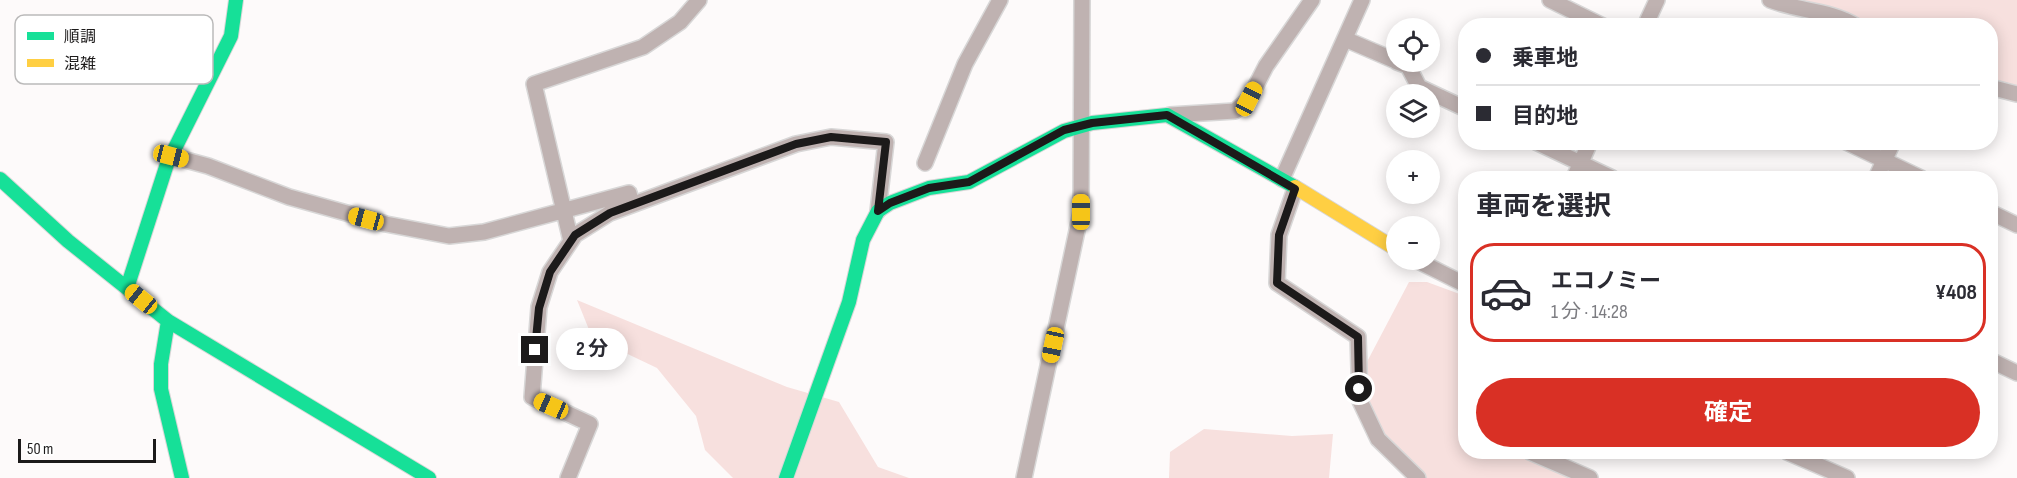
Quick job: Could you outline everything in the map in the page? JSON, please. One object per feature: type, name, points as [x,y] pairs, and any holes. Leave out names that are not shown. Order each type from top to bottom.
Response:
[{"type":"street","points":[[213,72],[231,36],[236,0]]},
{"type":"street","points":[[571,242],[534,84],[643,47],[680,22],[699,0]]},
{"type":"street","points":[[925,163],[965,64],[1000,0]]},
{"type":"street","points":[[1024,478],[1081,212],[1082,0]]},
{"type":"street","points":[[878,211],[890,203],[929,188],[969,182],[1064,130],[1167,115],[1235,111],[1249,99],[1266,66],[1312,0]]},
{"type":"street","points":[[1281,179],[1362,0]]},
{"type":"street","points":[[1550,0],[1587,18]]},
{"type":"street","points":[[1649,18],[1657,0]]},
{"type":"street","points":[[1770,0],[1790,9],[1840,18]]},
{"type":"street","points":[[1345,39],[1386,56]]},
{"type":"street","points":[[1411,72],[1419,87],[1458,105]]},
{"type":"street","points":[[127,288],[171,156],[207,84]]},
{"type":"street","points":[[1998,89],[2017,94]]},
{"type":"street","points":[[1167,115],[1281,179],[1386,243]]},
{"type":"street","points":[[568,478],[590,424],[531,397],[539,308],[550,272],[575,235],[610,213],[796,144],[831,137],[886,142],[878,211],[863,240],[849,302],[786,478]]},
{"type":"street","points":[[1552,150],[1596,171]]},
{"type":"street","points":[[1577,171],[1586,150]]},
{"type":"street","points":[[1862,150],[1906,171]]},
{"type":"street","points":[[1879,171],[1889,150]]},
{"type":"street","points":[[171,156],[208,166],[289,197],[386,224],[449,236],[484,232],[629,193],[632,205]]},
{"type":"street","points":[[0,179],[168,321],[429,478]]},
{"type":"street","points":[[1295,189],[1279,235],[1277,283],[1358,337],[1360,401],[1378,439],[1418,478]]},
{"type":"street","points":[[1998,216],[2017,225]]},
{"type":"street","points":[[1436,270],[1458,281]]},
{"type":"street","points":[[168,321],[161,364],[161,389],[182,478]]},
{"type":"street","points":[[1998,364],[2017,373]]},
{"type":"street","points":[[1546,459],[1590,478]]},
{"type":"street","points":[[1803,459],[1847,478]]},
{"type":"shaded area","points":[[1802,0],[2017,0],[2017,94],[1998,85],[1998,18],[1833,17]]},
{"type":"shaded area","points":[[1409,282],[1427,282],[1458,293],[1458,459],[1561,459],[1595,478],[1415,478],[1378,439],[1359,377]]},
{"type":"shaded area","points":[[577,300],[787,387],[839,402],[878,467],[909,478],[733,478],[705,450],[696,416],[657,368],[592,337]]},
{"type":"shaded area","points":[[1204,429],[1292,436],[1333,434],[1329,478],[1169,478],[1170,452]]},
{"type":"traffic: fast","points":[[213,72],[231,36],[236,0]]},
{"type":"traffic: fast","points":[[127,288],[167,164],[207,84]]},
{"type":"traffic: fast","points":[[786,478],[849,302],[863,240],[878,211],[890,203],[929,188],[969,182],[1064,131],[1092,123],[1167,115],[1295,187]]},
{"type":"traffic: fast","points":[[0,179],[68,241],[168,321],[429,478]]},
{"type":"traffic: fast","points":[[168,321],[161,364],[161,389],[182,478]]},
{"type":"traffic: slow","points":[[1295,187],[1386,243]]},
{"type":"route","points":[[535,350],[539,308],[550,272],[575,235],[610,213],[796,144],[831,137],[886,142],[878,211],[890,203],[929,188],[969,182],[1064,130],[1092,123],[1167,115],[1295,189],[1279,235],[1277,283],[1358,337],[1359,389]]}]
